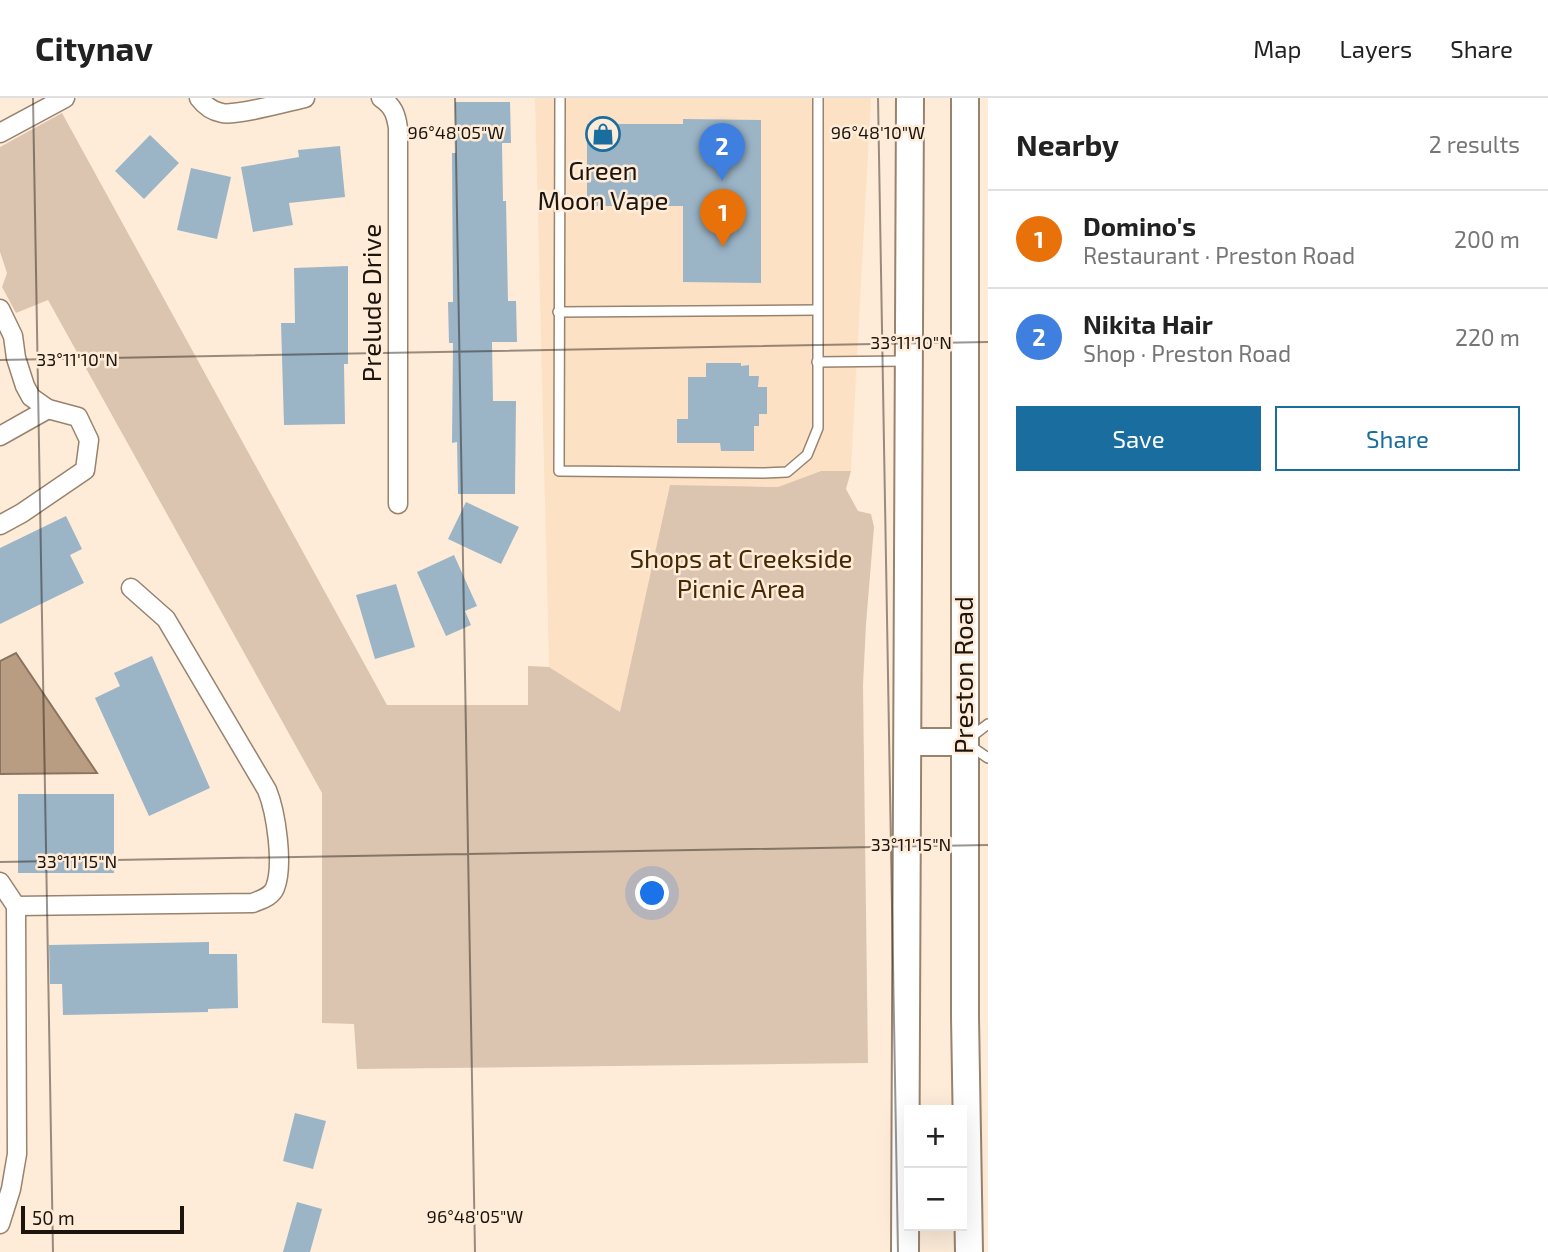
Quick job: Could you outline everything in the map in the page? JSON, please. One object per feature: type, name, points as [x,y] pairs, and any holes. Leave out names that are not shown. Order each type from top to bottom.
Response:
[{"type":"main road","name":"Preston Road","points":[[905,1252],[910,98]]},
{"type":"main road","name":"Preston Road","points":[[965,98],[964,742],[969,1252]]},
{"type":"main road","points":[[909,743],[964,742]]},
{"type":"street","points":[[0,132],[65,98]]},
{"type":"street","points":[[199,98],[205,106],[229,113],[305,98]]},
{"type":"street","name":"Prelude Drive","points":[[385,101],[394,111],[398,128],[398,504]]},
{"type":"street","points":[[0,525],[85,470],[89,439],[78,417],[48,409],[31,397],[16,358],[13,336],[2,313]]},
{"type":"street","points":[[0,436],[48,409]]},
{"type":"street","points":[[16,906],[253,903],[269,896],[275,888],[278,873],[276,821],[274,806],[267,790],[166,619],[131,588]]},
{"type":"street","points":[[0,882],[16,906],[17,1154],[8,1170],[0,1222]]},
{"type":"lane","points":[[560,98],[559,471],[787,472],[807,455],[818,428],[818,98]]},
{"type":"lane","points":[[558,312],[817,310]]},
{"type":"lane","points":[[817,362],[910,361]]},
{"type":"lane","points":[[988,723],[964,742],[988,758]]},
{"type":"shaded area","points":[[535,98],[871,98],[851,471],[821,471],[778,487],[754,486],[620,713],[549,667]]},
{"type":"shaded area","points":[[16,653],[97,773],[0,774],[0,661]]},
{"type":"green space","name":"Shops at Creekside Picnic Area","points":[[62,113],[387,705],[528,705],[528,666],[549,667],[620,712],[670,485],[778,487],[821,471],[851,471],[846,489],[858,511],[871,514],[874,527],[863,685],[868,1063],[357,1069],[354,1024],[322,1023],[322,793],[48,300],[16,313],[2,287],[7,273],[0,252],[0,147]]},
{"type":"building","points":[[455,102],[510,102],[511,143],[502,143],[503,201],[506,201],[508,301],[516,301],[517,342],[492,342],[493,401],[516,401],[515,494],[458,494],[457,442],[452,443],[453,343],[449,343],[448,302],[453,302],[452,153],[456,153]]},
{"type":"building","points":[[683,119],[761,120],[761,283],[683,282],[683,206],[587,206],[587,124],[683,124]]},
{"type":"building","points":[[150,135],[179,163],[144,199],[115,171]]},
{"type":"building","points":[[340,146],[345,197],[289,203],[293,225],[253,232],[241,167],[299,157],[298,150]]},
{"type":"building","points":[[191,168],[231,177],[217,239],[177,230]]},
{"type":"building","points":[[348,266],[348,364],[344,364],[345,424],[284,425],[281,323],[295,323],[294,268]]},
{"type":"building","points":[[706,363],[749,365],[749,376],[759,376],[758,387],[767,387],[767,414],[759,414],[759,426],[754,426],[754,451],[721,451],[720,443],[677,443],[677,419],[688,419],[688,377],[706,377]]},
{"type":"building","points":[[466,502],[519,527],[501,564],[448,539]]},
{"type":"building","points":[[66,516],[82,549],[70,555],[84,583],[0,624],[0,548]]},
{"type":"building","points":[[454,555],[477,606],[465,611],[471,625],[446,636],[417,572]]},
{"type":"building","points":[[396,584],[415,647],[375,659],[356,595]]},
{"type":"building","points":[[152,656],[210,788],[149,816],[95,698],[120,686],[114,673]]},
{"type":"building","points":[[18,794],[114,794],[114,873],[18,873]]},
{"type":"building","points":[[209,942],[209,954],[237,954],[238,1008],[208,1009],[208,1012],[63,1015],[62,984],[50,984],[49,945]]},
{"type":"building","points":[[295,1113],[326,1121],[313,1169],[283,1161]]},
{"type":"building","points":[[297,1202],[322,1209],[310,1252],[283,1252]]},
{"type":"place","name":"Green Moon Vape","points":[[603,134]]},
{"type":"place","name":"Nikita Hair","points":[[722,181]]},
{"type":"place","name":"Domino's","points":[[723,247]]}]
